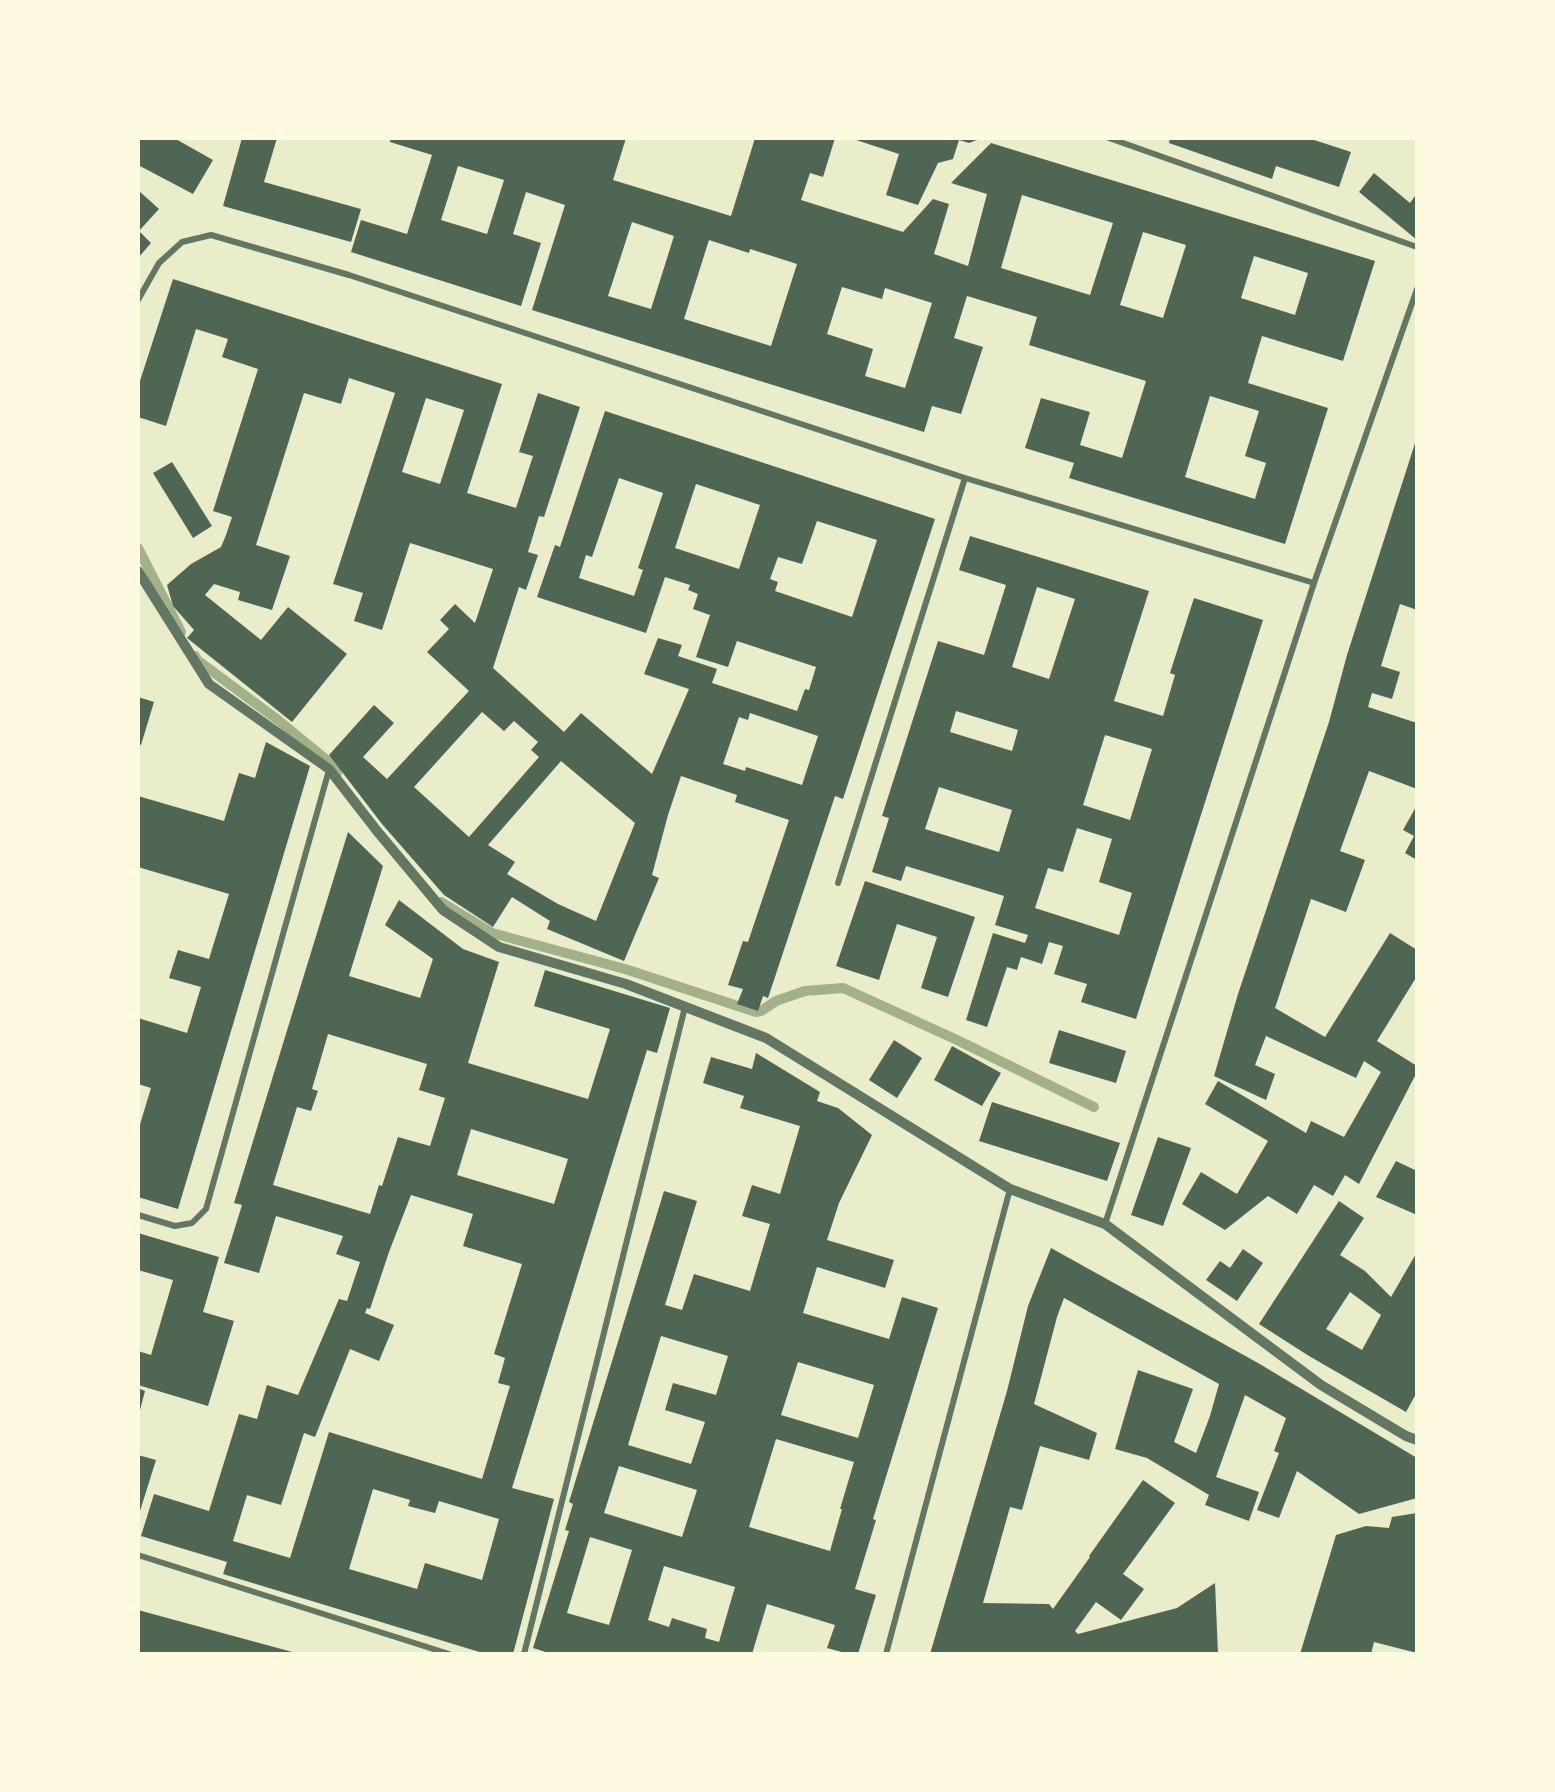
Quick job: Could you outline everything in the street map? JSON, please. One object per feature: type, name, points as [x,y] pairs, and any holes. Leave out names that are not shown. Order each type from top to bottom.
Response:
[{"type":"street","points":[[1110,138],[1417,247]]},
{"type":"street","points":[[138,300],[159,263],[182,242],[211,235],[349,276],[965,478],[1314,583]]},
{"type":"street","points":[[1106,1224],[1314,583],[1417,289]]},
{"type":"street","points":[[838,883],[965,478]]},
{"type":"street","points":[[138,571],[209,684],[329,770],[443,910],[499,947],[626,984],[766,1038],[1010,1189],[1106,1224],[1321,1384],[1406,1436],[1417,1440]]},
{"type":"street","points":[[138,1215],[175,1226],[192,1223],[206,1209],[329,770]]},
{"type":"street","points":[[524,1654],[685,1007]]},
{"type":"street","points":[[886,1654],[1010,1189]]},
{"type":"street","points":[[138,1555],[449,1654]]},
{"type":"building","points":[[138,138],[174,138],[213,160],[193,194],[138,165]]},
{"type":"building","points":[[242,138],[277,138],[264,182],[361,209],[351,242],[223,206]]},
{"type":"building","points":[[391,138],[626,138],[613,180],[731,216],[755,138],[835,138],[823,177],[810,173],[801,200],[903,232],[933,199],[949,204],[934,254],[968,266],[987,194],[951,183],[991,143],[1375,261],[1343,361],[1262,336],[1248,383],[1328,408],[1285,544],[1069,478],[1074,463],[1025,448],[1041,398],[1090,412],[1080,445],[1122,458],[1146,381],[1029,345],[1037,317],[967,296],[954,338],[983,347],[961,414],[932,406],[924,432],[532,310],[565,205],[526,192],[513,234],[541,243],[521,306],[351,252],[361,220],[407,234],[432,155],[390,142]],"holes":[[[458,166],[504,180],[487,234],[441,220]],[[1022,195],[1113,223],[1090,295],[1001,268]],[[632,222],[674,236],[651,309],[608,296]],[[1143,232],[1186,245],[1163,318],[1120,305]],[[709,240],[749,253],[750,249],[797,264],[771,346],[684,319]],[[1254,256],[1308,273],[1295,315],[1241,298]],[[842,287],[882,299],[885,288],[932,303],[905,388],[865,376],[873,349],[827,334]],[[1210,396],[1259,411],[1245,456],[1266,463],[1255,499],[1185,477]]]},
{"type":"building","points":[[850,138],[982,138],[969,143],[959,140],[953,159],[938,163],[918,205],[886,195],[899,154]]},
{"type":"building","points":[[1170,138],[1308,138],[1351,152],[1339,187],[1276,166],[1272,179],[1169,143]]},
{"type":"building","points":[[1374,173],[1410,203],[1417,193],[1417,240],[1359,192]]},
{"type":"building","points":[[138,190],[159,209],[139,231],[151,243],[138,258]]},
{"type":"building","points":[[173,279],[502,384],[467,493],[516,508],[533,456],[519,452],[538,393],[580,407],[544,517],[539,516],[528,552],[538,555],[526,590],[519,587],[493,668],[564,732],[581,713],[652,774],[689,689],[644,674],[658,638],[682,645],[678,656],[717,669],[712,683],[797,711],[805,689],[809,690],[816,667],[737,641],[728,667],[696,657],[710,615],[693,609],[698,594],[688,590],[690,585],[665,577],[646,633],[537,597],[555,545],[560,547],[605,411],[935,519],[843,799],[835,796],[768,998],[763,996],[758,1011],[737,1004],[743,989],[728,985],[743,941],[748,942],[789,820],[735,802],[737,795],[681,776],[652,875],[659,878],[624,961],[547,929],[550,921],[512,897],[493,927],[444,895],[382,824],[329,755],[374,705],[394,723],[363,757],[387,779],[469,691],[427,652],[449,629],[440,620],[455,604],[475,623],[493,569],[410,543],[382,630],[354,621],[363,593],[333,584],[395,393],[349,378],[341,404],[304,393],[256,545],[290,556],[272,610],[238,600],[240,592],[214,584],[205,595],[261,640],[288,607],[347,654],[292,722],[187,638],[194,630],[173,606],[167,585],[191,564],[221,547],[232,517],[213,511],[258,369],[222,357],[228,339],[196,329],[166,426],[138,417],[138,387]],"holes":[[[426,398],[464,410],[440,484],[402,472]],[[619,478],[663,493],[638,568],[643,570],[634,596],[579,578],[586,555],[592,557]],[[696,484],[760,505],[739,569],[675,548]],[[817,521],[877,540],[852,617],[775,591],[778,582],[770,579],[778,557],[802,564]],[[482,712],[504,731],[514,721],[538,742],[531,750],[539,757],[469,837],[414,787]],[[750,713],[818,736],[802,785],[746,767],[745,771],[723,764],[739,717],[748,720]],[[561,761],[635,823],[596,921],[558,904],[507,874],[515,862],[488,845]]]},
{"type":"building","points":[[1417,437],[1417,610],[1400,604],[1381,666],[1400,672],[1392,699],[1372,693],[1368,707],[1417,723],[1417,789],[1369,771],[1340,851],[1365,860],[1346,912],[1311,899],[1275,1008],[1325,1037],[1390,933],[1417,950],[1417,976],[1377,1041],[1417,1066],[1417,1072],[1359,1184],[1345,1175],[1333,1196],[1314,1185],[1297,1214],[1268,1196],[1225,1230],[1182,1204],[1201,1172],[1237,1194],[1268,1141],[1205,1104],[1218,1081],[1306,1133],[1311,1121],[1344,1137],[1381,1072],[1364,1061],[1356,1078],[1266,1036],[1255,1065],[1275,1074],[1266,1100],[1214,1076],[1238,994],[1329,722],[1347,655]]},
{"type":"building","points":[[172,462],[212,526],[193,538],[153,473]]},
{"type":"building","points":[[970,536],[1149,591],[1114,701],[1163,716],[1175,675],[1170,673],[1194,598],[1263,620],[1136,1019],[1081,1002],[1087,984],[1054,974],[1063,946],[1049,942],[1042,964],[1021,957],[1017,970],[1007,967],[987,1027],[966,1020],[993,933],[1025,943],[1028,935],[995,925],[1004,896],[906,866],[901,881],[872,872],[889,818],[882,816],[938,641],[984,655],[1006,585],[959,570]],"holes":[[[1037,587],[1075,599],[1049,679],[1012,667]],[[956,711],[1018,730],[1012,751],[950,732]],[[1105,735],[1152,749],[1130,820],[1083,805]],[[939,787],[1012,810],[999,852],[925,829]],[[1077,828],[1112,839],[1099,882],[1132,893],[1119,935],[1035,908],[1048,868],[1063,872]]]},
{"type":"building","points":[[138,697],[154,702],[141,745],[138,744]]},
{"type":"building","points":[[266,742],[310,766],[178,1209],[138,1197],[138,1131],[151,1088],[138,1084],[138,1018],[187,1033],[201,987],[169,978],[178,950],[209,959],[229,894],[138,867],[138,796],[224,821],[239,773],[255,778]]},
{"type":"building","points":[[1417,805],[1417,860],[1405,853],[1414,836],[1403,830]]},
{"type":"building","points":[[348,832],[383,866],[349,976],[420,998],[433,959],[385,925],[399,900],[463,949],[499,962],[468,1063],[588,1099],[610,1029],[534,1006],[545,970],[670,1008],[657,1053],[647,1050],[512,1488],[554,1499],[513,1654],[486,1654],[223,1574],[227,1562],[141,1536],[154,1494],[209,1511],[239,1414],[257,1419],[267,1385],[298,1395],[339,1299],[347,1301],[360,1262],[336,1254],[343,1236],[276,1216],[259,1273],[224,1263],[242,1205],[234,1203]],"holes":[[[328,1034],[427,1064],[419,1090],[445,1098],[430,1146],[398,1137],[370,1214],[273,1185],[297,1107],[311,1111],[318,1091],[312,1089]],[[471,1129],[568,1159],[554,1204],[457,1175]],[[411,1195],[473,1214],[463,1246],[522,1264],[494,1354],[505,1358],[498,1383],[510,1386],[482,1479],[329,1432],[290,1558],[233,1541],[247,1495],[281,1505],[304,1433],[315,1437],[350,1349],[379,1361],[394,1325],[365,1313],[367,1308],[370,1309]],[[373,1489],[410,1500],[408,1506],[435,1513],[439,1501],[499,1519],[482,1580],[425,1563],[417,1589],[349,1569]]]},
{"type":"building","points":[[865,881],[975,917],[948,997],[921,988],[937,937],[897,924],[879,980],[836,966]]},
{"type":"building","points":[[1059,1030],[1126,1051],[1116,1083],[1049,1063]]},
{"type":"building","points":[[894,1040],[922,1058],[897,1098],[869,1080]]},
{"type":"building","points":[[952,1046],[1001,1073],[982,1106],[934,1080]]},
{"type":"building","points":[[756,1053],[820,1092],[817,1101],[838,1108],[872,1135],[839,1203],[827,1240],[894,1260],[885,1288],[817,1267],[803,1313],[889,1339],[902,1297],[938,1308],[873,1519],[876,1520],[855,1589],[876,1595],[858,1654],[827,1648],[835,1625],[767,1604],[752,1654],[552,1654],[533,1648],[569,1531],[565,1530],[573,1504],[569,1502],[664,1191],[697,1201],[665,1305],[682,1310],[694,1274],[750,1291],[770,1224],[742,1216],[752,1185],[780,1194],[800,1126],[740,1108],[744,1096],[703,1083],[711,1057],[752,1069]],"holes":[[[661,1336],[728,1356],[716,1395],[673,1383],[665,1410],[705,1422],[691,1464],[628,1445]],[[798,1362],[874,1385],[858,1438],[781,1415]],[[776,1439],[854,1462],[830,1551],[749,1527]],[[619,1466],[697,1490],[682,1537],[604,1513]],[[590,1537],[632,1550],[609,1625],[567,1613]],[[664,1566],[735,1587],[719,1642],[705,1638],[707,1629],[672,1618],[669,1627],[648,1620]]]},
{"type":"building","points":[[992,1102],[1120,1143],[1107,1181],[979,1141]]},
{"type":"building","points":[[1158,1137],[1191,1148],[1163,1226],[1131,1215]]},
{"type":"building","points":[[1396,1161],[1417,1171],[1417,1215],[1376,1197]]},
{"type":"building","points":[[1339,1201],[1364,1218],[1340,1255],[1365,1271],[1391,1297],[1417,1252],[1417,1392],[1406,1412],[1259,1324]],"holes":[[[1350,1292],[1381,1315],[1362,1350],[1326,1329]]]},
{"type":"building","points":[[138,1233],[219,1257],[203,1312],[234,1321],[208,1406],[138,1385],[138,1351],[151,1355],[173,1280],[138,1270]]},
{"type":"building","points":[[1051,1248],[1258,1363],[1417,1458],[1417,1498],[1359,1514],[1297,1471],[1279,1518],[1257,1510],[1279,1453],[1274,1451],[1286,1418],[1245,1395],[1216,1477],[1259,1492],[1249,1521],[1205,1505],[1209,1495],[1147,1458],[1115,1449],[1138,1370],[1193,1389],[1174,1442],[1196,1453],[1219,1384],[1064,1298],[1034,1404],[1097,1433],[1089,1460],[1040,1446],[1022,1510],[1010,1507],[983,1603],[1049,1604],[1053,1609],[1143,1480],[1175,1503],[1123,1574],[1144,1589],[1121,1620],[1096,1602],[1075,1631],[1078,1634],[1177,1608],[1215,1583],[1218,1654],[1154,1654],[1153,1652],[1147,1654],[930,1654],[1007,1391],[1028,1306]]},
{"type":"building","points":[[1243,1249],[1263,1263],[1237,1301],[1206,1280],[1220,1261],[1230,1268]]},
{"type":"building","points":[[138,1388],[145,1391],[139,1414],[138,1414]]},
{"type":"building","points":[[138,1455],[156,1460],[140,1511],[138,1510]]},
{"type":"building","points":[[1417,1513],[1417,1653],[1374,1642],[1371,1654],[1300,1654],[1336,1535],[1366,1526],[1389,1528],[1392,1517]]},
{"type":"building","points":[[138,1610],[296,1653],[296,1654],[138,1654]]},
{"type":"waterway","points":[[138,548],[181,632]]},
{"type":"waterway","points":[[195,656],[197,660],[278,720],[328,761],[337,773]]},
{"type":"waterway","points":[[441,902],[492,933],[625,969],[756,1012],[776,1001],[805,991],[843,988],[955,1039],[1094,1107]]}]
